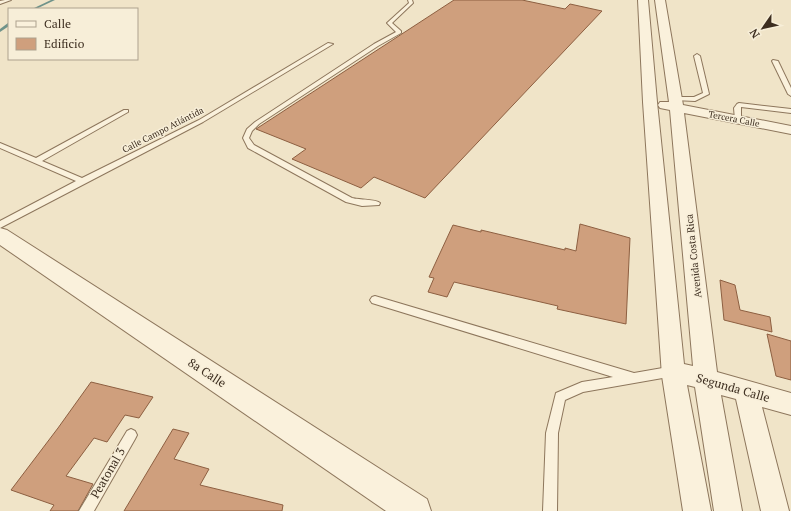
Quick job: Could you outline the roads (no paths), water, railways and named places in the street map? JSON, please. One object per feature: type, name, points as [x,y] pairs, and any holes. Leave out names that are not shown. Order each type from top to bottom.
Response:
[{"type":"street","points":[[643,0],[650,102],[674,371],[697,511]]},
{"type":"street","name":"Avenida Costa Rica","points":[[660,0],[676,103],[706,380],[728,511]]},
{"type":"street","name":"Tercera Calle","points":[[650,102],[676,103],[738,120],[791,130]]},
{"type":"street","name":"8a Calle","points":[[0,235],[81,291],[308,439],[415,511]]},
{"type":"street","name":"Segunda Calle","points":[[674,371],[791,404]]},
{"type":"street","points":[[746,391],[775,511]]},
{"type":"lane","points":[[0,2],[8,0]]},
{"type":"lane","points":[[376,202],[362,203],[349,200],[251,146],[246,138],[249,130],[257,123],[376,45],[399,32],[389,23],[411,3],[410,0]]},
{"type":"lane","name":"Calle Campo Atlántida","points":[[0,225],[82,181],[201,121],[330,44]]},
{"type":"lane","points":[[676,103],[695,99],[706,94],[697,56]]},
{"type":"lane","points":[[775,62],[791,94]]},
{"type":"lane","points":[[738,120],[737,108],[739,105],[791,111]]},
{"type":"lane","points":[[37,161],[126,111]]},
{"type":"lane","points":[[0,145],[82,181]]},
{"type":"lane","points":[[375,300],[634,378]]},
{"type":"lane","points":[[550,511],[552,433],[560,397],[582,387],[674,371]]},
{"type":"lane","name":"Peatonal 3","points":[[86,511],[131,435]]},
{"type":"waterway","points":[[36,8],[53,0]]},
{"type":"waterway","points":[[0,31],[8,25]]}]
